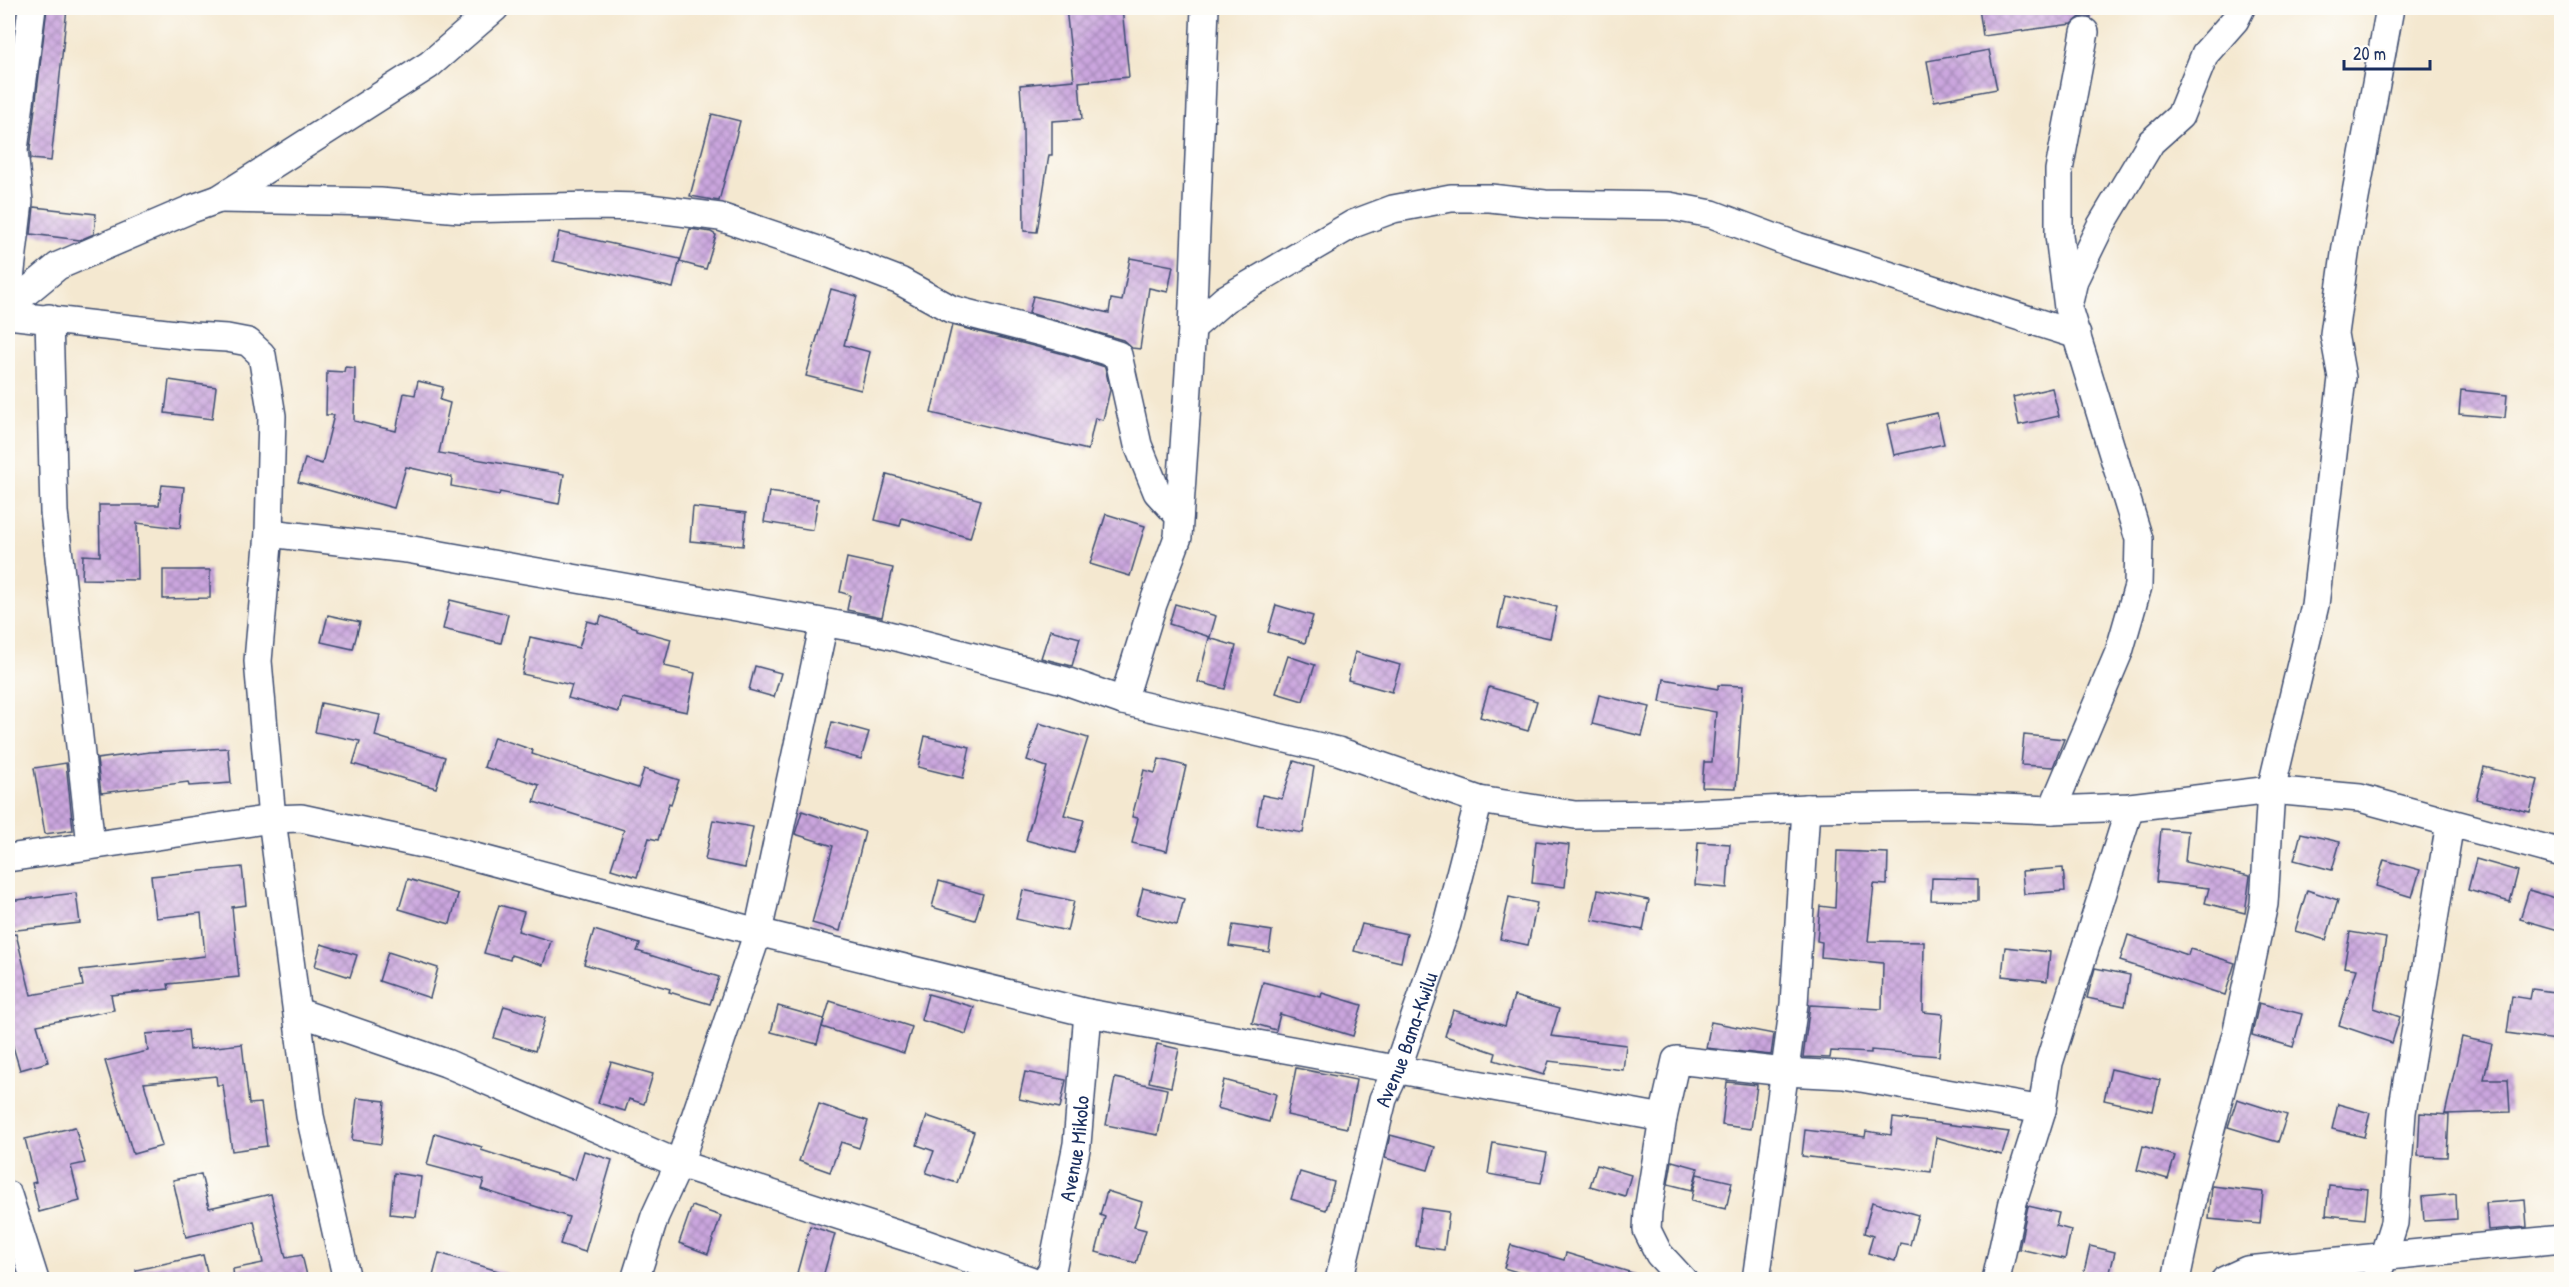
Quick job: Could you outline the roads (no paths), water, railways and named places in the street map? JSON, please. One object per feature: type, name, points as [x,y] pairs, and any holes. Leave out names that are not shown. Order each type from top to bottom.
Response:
[{"type":"street","points":[[8,296],[19,202],[14,150],[32,8]]},
{"type":"street","points":[[8,314],[24,294],[58,266],[219,199],[429,65],[495,8]]},
{"type":"street","points":[[1123,701],[1153,604],[1178,537],[1192,328],[1206,8]]},
{"type":"street","points":[[2068,308],[2074,279],[2100,227],[2151,142],[2180,116],[2205,54],[2235,20],[2241,8]]},
{"type":"street","points":[[2176,1280],[2194,1193],[2237,1030],[2264,904],[2271,790],[2315,605],[2342,378],[2334,334],[2346,247],[2390,8]]},
{"type":"street","points":[[2052,810],[2119,652],[2138,586],[2139,539],[2068,308],[2059,235],[2059,170],[2085,32]]},
{"type":"street","points":[[1192,328],[1225,299],[1353,224],[1393,209],[1451,198],[1480,198],[1545,204],[1669,206],[1712,214],[1797,246],[2077,335]]},
{"type":"street","points":[[219,199],[380,202],[460,209],[640,207],[720,217],[827,253],[900,281],[951,309],[1090,345],[1118,355],[1142,454],[1157,492],[1179,516]]},
{"type":"street","points":[[8,314],[226,338],[248,342],[262,355],[272,416],[269,533],[258,661],[272,819],[310,1116],[347,1280]]},
{"type":"street","points":[[49,318],[54,512],[91,845]]},
{"type":"street","points":[[269,533],[407,549],[873,631],[1063,680],[1123,701],[1338,751],[1479,800],[1575,815],[1947,806],[2052,810],[2130,807],[2271,790],[2304,791],[2360,798],[2562,852]]},
{"type":"street","points":[[635,1280],[655,1216],[679,1164],[758,932],[824,623]]},
{"type":"street","name":"Avenue Bana-Kwilu","points":[[1339,1280],[1383,1099],[1397,1070],[1447,924],[1479,800]]},
{"type":"street","points":[[1996,1280],[2013,1202],[2042,1110],[2049,1063],[2130,807]]},
{"type":"street","points":[[1756,1280],[1794,1004],[1806,808]]},
{"type":"street","points":[[8,858],[272,819],[301,818],[441,848],[758,932],[1088,1013],[1663,1118]]},
{"type":"street","points":[[2380,1268],[2394,1223],[2402,1112],[2450,823]]},
{"type":"street","points":[[298,1012],[446,1063],[679,1164],[918,1240],[1030,1280]]},
{"type":"street","name":"Avenue Mikolo","points":[[1045,1280],[1052,1270],[1077,1144],[1088,1013]]},
{"type":"street","points":[[1683,1280],[1659,1254],[1647,1230],[1663,1118],[1676,1060],[1785,1072],[1844,1075],[2042,1110]]},
{"type":"street","points":[[8,1195],[35,1280]]},
{"type":"street","points":[[2225,1280],[2247,1270],[2380,1268],[2562,1239]]}]
